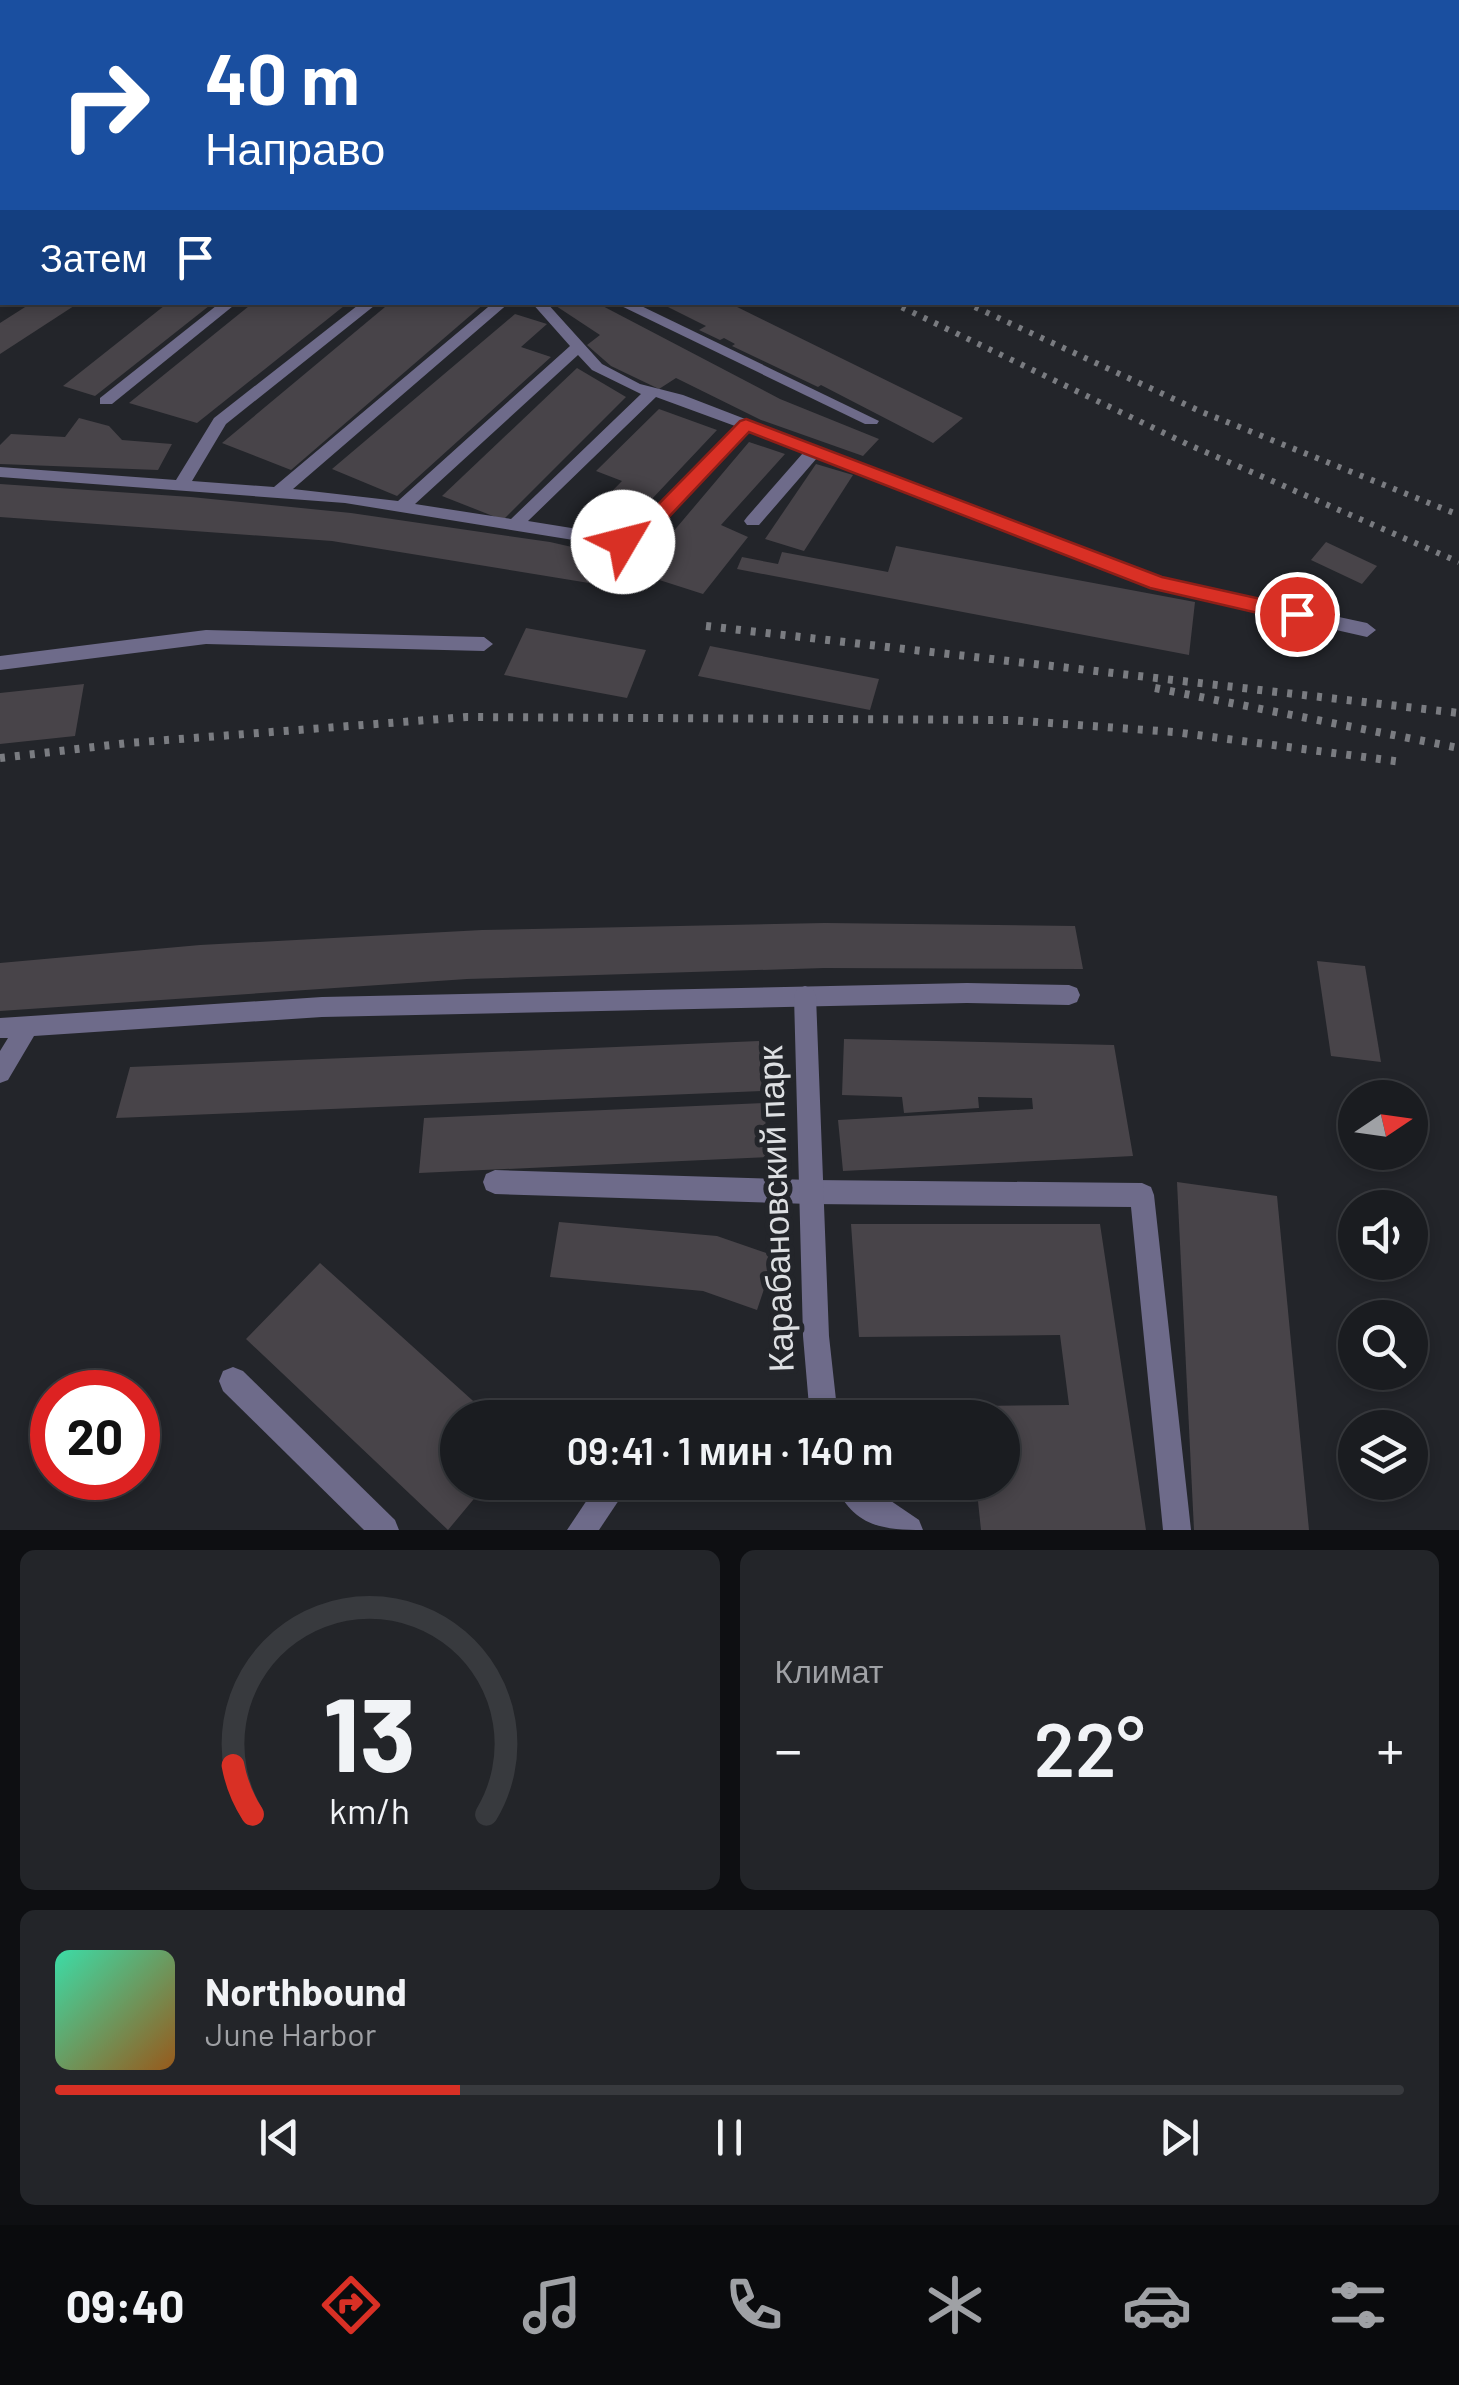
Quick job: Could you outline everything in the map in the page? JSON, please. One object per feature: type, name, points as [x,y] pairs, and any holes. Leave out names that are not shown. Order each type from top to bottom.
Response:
[{"type":"street","points":[[106,400],[227,305]]},
{"type":"street","points":[[183,483],[220,421],[368,305]]},
{"type":"street","points":[[280,492],[498,305]]},
{"type":"street","points":[[541,305],[597,368],[652,392],[816,450],[1158,584],[1367,630]]},
{"type":"street","points":[[626,305],[871,421]]},
{"type":"street","points":[[401,508],[580,346]]},
{"type":"street","points":[[514,526],[652,392]]},
{"type":"street","points":[[0,472],[280,492],[623,542],[641,534],[746,424]]},
{"type":"street","points":[[753,522],[816,450]]},
{"type":"street","points":[[0,663],[206,637],[484,644]]},
{"type":"street","points":[[0,1028],[322,1007],[805,996],[1069,995]]},
{"type":"street","name":"Карабановский парк","points":[[805,996],[823,1400]]},
{"type":"street","points":[[0,1072],[27,1026]]},
{"type":"street","points":[[495,1182],[811,1192],[1142,1195],[1177,1530]]},
{"type":"street","points":[[233,1382],[385,1530]]},
{"type":"street","points":[[581,1530],[603,1500]]},
{"type":"street","points":[[862,1500],[908,1530]]},
{"type":"building","points":[[28,305],[75,305],[0,354],[0,323]]},
{"type":"building","points":[[165,305],[210,305],[95,396],[63,386]]},
{"type":"building","points":[[250,305],[345,305],[197,423],[129,403]]},
{"type":"building","points":[[387,305],[483,305],[291,470],[222,443]]},
{"type":"building","points":[[555,305],[601,305],[780,399],[879,439],[863,456],[761,420],[676,378],[659,389],[611,366],[587,345],[600,335]]},
{"type":"building","points":[[664,305],[733,305],[963,418],[933,443],[821,385],[818,387],[732,346],[735,344],[724,338],[720,340],[699,330],[706,326]]},
{"type":"building","points":[[515,314],[547,324],[521,347],[551,357],[397,496],[332,469]]},
{"type":"building","points":[[577,368],[626,397],[503,520],[442,496]]},
{"type":"building","points":[[659,409],[717,430],[616,537],[581,523],[622,481],[596,471]]},
{"type":"building","points":[[79,418],[109,426],[122,440],[172,444],[158,470],[0,464],[0,445],[11,434],[65,437]]},
{"type":"building","points":[[749,442],[785,454],[721,525],[748,537],[703,594],[650,577],[638,591],[332,541],[0,517],[0,484],[191,497],[351,513],[550,542],[660,567],[667,558],[656,552]]},
{"type":"building","points":[[816,464],[853,475],[804,551],[765,539]]},
{"type":"building","points":[[1326,542],[1377,566],[1362,584],[1311,560]]},
{"type":"building","points":[[896,546],[1195,602],[1189,655],[737,569],[742,557],[778,564],[782,552],[888,572]]},
{"type":"building","points":[[526,628],[646,650],[627,698],[504,675]]},
{"type":"building","points":[[710,646],[879,679],[870,710],[698,676]]},
{"type":"building","points":[[84,684],[75,736],[0,744],[0,693]]},
{"type":"building","points":[[825,923],[1075,926],[1083,969],[824,968],[467,979],[0,1011],[0,963],[200,945],[482,930]]},
{"type":"building","points":[[1317,961],[1365,966],[1381,1062],[1331,1056]]},
{"type":"building","points":[[844,1039],[1114,1045],[1133,1156],[843,1171],[838,1120],[1033,1109],[1032,1098],[978,1097],[979,1108],[904,1113],[902,1097],[842,1095]]},
{"type":"building","points":[[759,1041],[762,1091],[116,1118],[130,1067]]},
{"type":"building","points":[[764,1103],[768,1157],[419,1173],[424,1118]]},
{"type":"building","points":[[1177,1182],[1277,1196],[1309,1530],[1194,1530]]},
{"type":"building","points":[[559,1222],[717,1236],[775,1256],[757,1310],[703,1291],[550,1277]]},
{"type":"building","points":[[851,1224],[1100,1224],[1146,1530],[981,1530],[978,1500],[1020,1500],[1020,1406],[1069,1405],[1060,1335],[859,1337]]},
{"type":"building","points":[[320,1263],[472,1400],[440,1400],[440,1500],[473,1500],[448,1530],[246,1339]]},
{"type":"railway","points":[[897,305],[1187,444],[1459,562]]},
{"type":"railway","points":[[970,305],[1202,412],[1459,515]]},
{"type":"railway","points":[[706,626],[1459,713]]},
{"type":"railway","points":[[1155,688],[1459,748]]},
{"type":"railway","points":[[0,758],[128,743],[467,717],[1009,720],[1174,732],[1402,762]]},
{"type":"route","points":[[623,542],[641,534],[746,424],[1158,584],[1297,614]]}]
